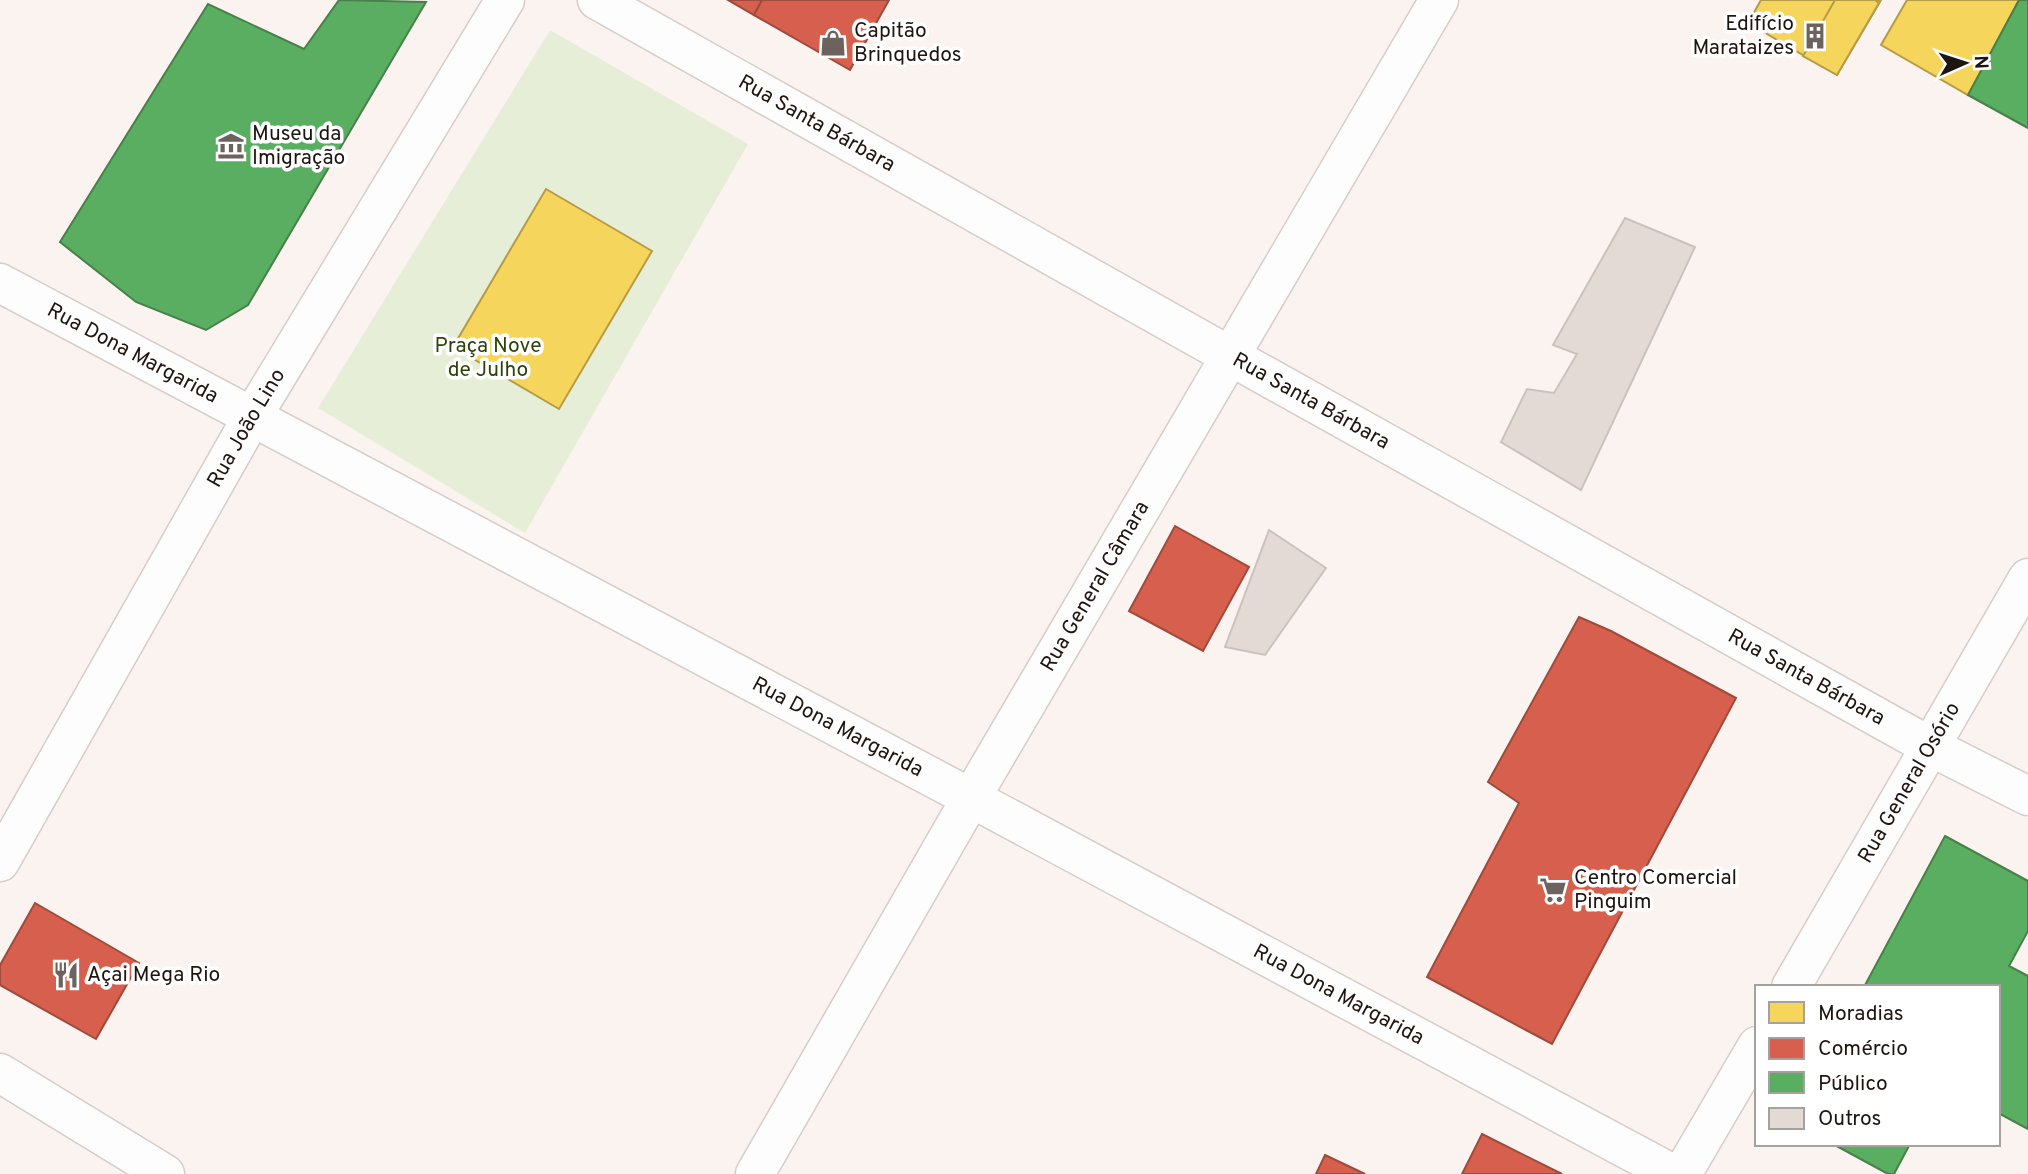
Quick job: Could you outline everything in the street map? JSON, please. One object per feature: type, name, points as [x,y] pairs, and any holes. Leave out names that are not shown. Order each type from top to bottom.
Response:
[{"type":"street","name":"Rua João Lino","points":[[0,862],[252,417],[505,0]]},
{"type":"street","name":"Rua Santa Bárbara","points":[[597,0],[1931,747],[2028,796]]},
{"type":"street","name":"Rua General Câmara","points":[[755,1174],[971,798],[1439,0]]},
{"type":"street","name":"Rua Dona Margarida","points":[[0,283],[1673,1174]]},
{"type":"street","name":"Rua General Osório","points":[[1792,985],[2028,578]]},
{"type":"street","points":[[1682,1174],[1755,1049]]},
{"type":"street","points":[[0,1073],[165,1174]]},
{"type":"green space","name":"Praça Nove de Julho","points":[[550,30],[748,144],[525,533],[318,408]]},
{"type":"building: Moradias","name":"Edifício Marataizes","points":[[1761,0],[1881,0],[1837,75],[1748,23]]},
{"type":"building: Moradias","points":[[1835,0],[1875,0],[1879,3],[1837,75],[1803,56]]},
{"type":"building: Moradias","points":[[1907,0],[2019,0],[1968,95],[1881,45]]},
{"type":"building: Moradias","points":[[546,189],[652,251],[559,409],[453,347]]},
{"type":"building: Comércio","points":[[728,0],[762,0],[754,15]]},
{"type":"building: Comércio","name":"Capitão Brinquedos","points":[[762,0],[889,0],[850,70],[754,15]]},
{"type":"building: Comércio","points":[[1175,526],[1249,567],[1203,651],[1129,611]]},
{"type":"building: Comércio","name":"Centro Comercial Pinguim","points":[[1579,617],[1611,631],[1736,698],[1552,1044],[1427,977],[1519,803],[1488,782]]},
{"type":"building: Comércio","name":"Açai Mega Rio","points":[[35,903],[139,963],[96,1039],[0,985],[0,965]]},
{"type":"building: Comércio","points":[[1482,1134],[1562,1174],[1462,1174]]},
{"type":"building: Comércio","points":[[1325,1155],[1365,1174],[1316,1174]]},
{"type":"building: Público","name":"Museu da Imigração","points":[[339,0],[426,2],[248,305],[206,330],[136,302],[60,242],[208,4],[304,49]]},
{"type":"building: Público","points":[[2019,0],[2028,0],[2028,128],[1968,95]]},
{"type":"building: Público","points":[[1945,836],[2028,881],[2028,931],[2009,966],[2028,976],[2028,1129],[2000,1114],[2000,985],[1865,985]]},
{"type":"building: Público","points":[[1837,1146],[1909,1146],[1894,1174],[1888,1174]]},
{"type":"building: Outros","points":[[1625,218],[1695,247],[1581,490],[1501,442],[1527,389],[1554,393],[1577,354],[1553,345]]},
{"type":"building: Outros","points":[[1269,530],[1326,568],[1265,655],[1225,647]]},
{"type":"place","name":"Edifício Marataizes","points":[[1815,36]]},
{"type":"place","name":"Capitão Brinquedos","points":[[833,43]]},
{"type":"place","name":"Museu da Imigração","points":[[231,146]]},
{"type":"place","name":"Centro Comercial Pinguim","points":[[1553,890]]},
{"type":"place","name":"Açai Mega Rio","points":[[66,975]]}]
